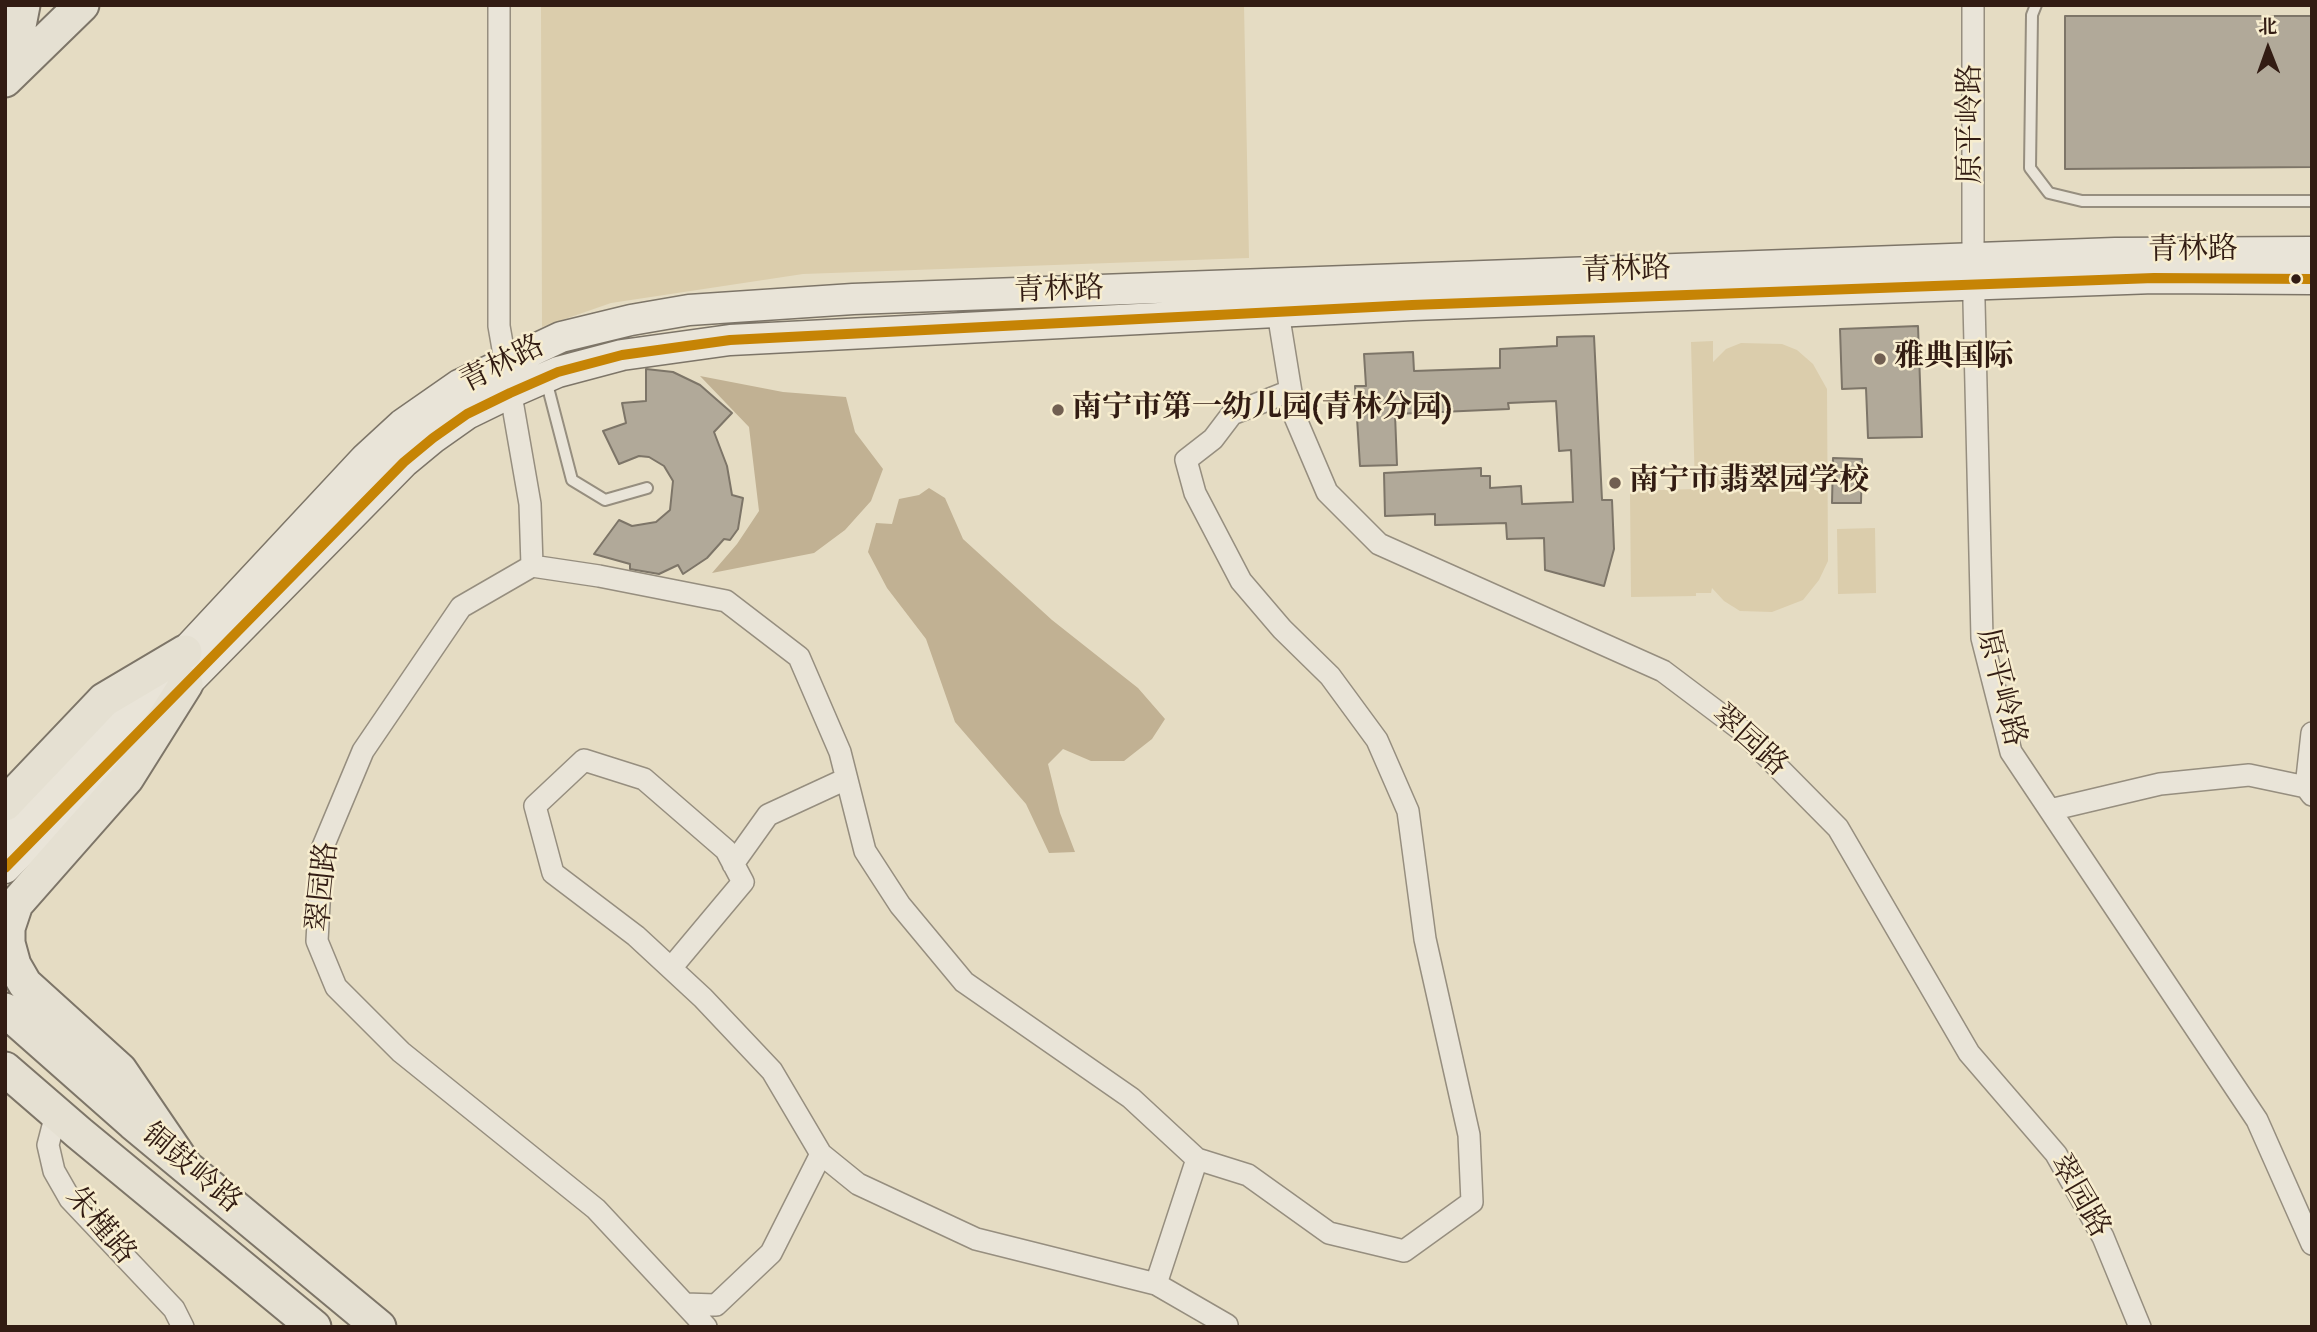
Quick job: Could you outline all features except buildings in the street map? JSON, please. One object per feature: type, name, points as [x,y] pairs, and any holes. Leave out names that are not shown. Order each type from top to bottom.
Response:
[{"type":"main road","points":[[5,54],[17,36],[23,5]]},
{"type":"main road","points":[[5,80],[82,5]]},
{"type":"main road","name":"青林路","points":[[5,868],[186,668],[365,459],[403,424],[459,385],[505,361],[561,337],[631,320],[689,310],[853,299],[1276,298],[1974,272],[2190,251],[2312,253]]},
{"type":"main road","name":"青林路","points":[[1974,272],[2154,278],[2312,279]]},
{"type":"main road","name":"青林路","points":[[5,832],[186,668],[404,462],[467,414],[545,378],[622,355],[730,340],[1276,298]]},
{"type":"main road","points":[[5,804],[104,700],[186,668]]},
{"type":"main road","points":[[186,668],[127,778],[16,904],[8,928],[8,943],[14,965],[25,984],[120,1070],[186,1167]]},
{"type":"main road","name":"铜鼓岭路","points":[[5,1010],[186,1167],[371,1320]]},
{"type":"main road","name":"铜鼓岭路","points":[[5,1069],[314,1327]]},
{"type":"street","points":[[499,5],[499,326],[530,504],[532,566],[726,601],[799,657],[840,752],[865,851],[900,905],[964,982],[1131,1098],[1198,1159],[1248,1175],[1329,1233],[1404,1251],[1472,1202],[1469,1135],[1425,939],[1408,811],[1377,740],[1330,676],[1282,629],[1241,581],[1195,493],[1186,460],[1213,439],[1232,414],[1290,391]]},
{"type":"street","name":"原平岭路","points":[[1973,5],[1974,272],[1982,638],[2011,752],[2257,1120],[2312,1244]]},
{"type":"street","name":"翠园路","points":[[1276,298],[1295,417],[1327,492],[1379,544],[1663,671],[1740,729],[1838,828],[1969,1053],[2056,1154],[2103,1237],[2140,1327]]},
{"type":"street","name":"翠园路","points":[[532,566],[461,607],[363,751],[322,849],[317,941],[336,987],[401,1052],[596,1209],[706,1327]]},
{"type":"street","points":[[2050,810],[2160,784],[2249,775],[2309,791],[2312,733]]},
{"type":"street","points":[[671,968],[743,883],[726,850],[644,779],[584,760],[535,806],[553,873],[636,936],[772,1071],[821,1154],[858,1184],[976,1239],[1156,1284],[1227,1325]]},
{"type":"street","points":[[733,864],[768,815],[846,779]]},
{"type":"street","name":"朱槿路","points":[[56,1114],[48,1145],[54,1171],[70,1199],[174,1310],[183,1327]]},
{"type":"street","points":[[685,1304],[716,1305],[771,1253],[821,1154]]},
{"type":"street","points":[[1156,1284],[1198,1159]]},
{"type":"street","points":[[371,1320],[396,1327]]},
{"type":"lane","points":[[2036,5],[2032,15],[2030,168],[2049,193],[2082,201],[2312,201]]},
{"type":"lane","points":[[545,378],[572,480],[605,499],[648,488]]},
{"type":"shaded area","points":[[541,5],[1244,5],[1249,258],[803,274],[611,303],[542,327]]},
{"type":"shaded area","points":[[1713,341],[1713,362],[1726,349],[1741,343],[1782,344],[1797,350],[1813,364],[1827,389],[1828,561],[1819,580],[1803,600],[1772,612],[1740,611],[1724,601],[1712,588],[1711,593],[1696,593],[1696,596],[1631,597],[1630,491],[1695,489],[1691,342]]},
{"type":"shaded area","points":[[700,376],[783,392],[846,397],[855,432],[883,469],[871,501],[845,530],[814,553],[712,573],[737,544],[759,511],[749,427]]},
{"type":"shaded area","points":[[929,488],[945,498],[963,539],[1052,620],[1138,688],[1165,719],[1152,739],[1124,761],[1091,761],[1063,749],[1048,764],[1060,813],[1075,852],[1049,853],[1026,804],[955,722],[926,639],[887,588],[868,552],[876,523],[892,524],[899,499],[919,495]]},
{"type":"shaded area","points":[[1875,528],[1876,593],[1838,594],[1837,529]]},
{"type":"transit line","points":[[5,868],[404,462],[467,414],[558,372],[622,355],[730,340],[1412,305],[2154,278],[2312,279]]},
{"type":"place","name":"雅典国际","points":[[1880,359]]},
{"type":"place","name":"南宁市第一幼儿园(青林分园)","points":[[1058,410]]},
{"type":"place","name":"南宁市翡翠园学校","points":[[1615,483]]}]
